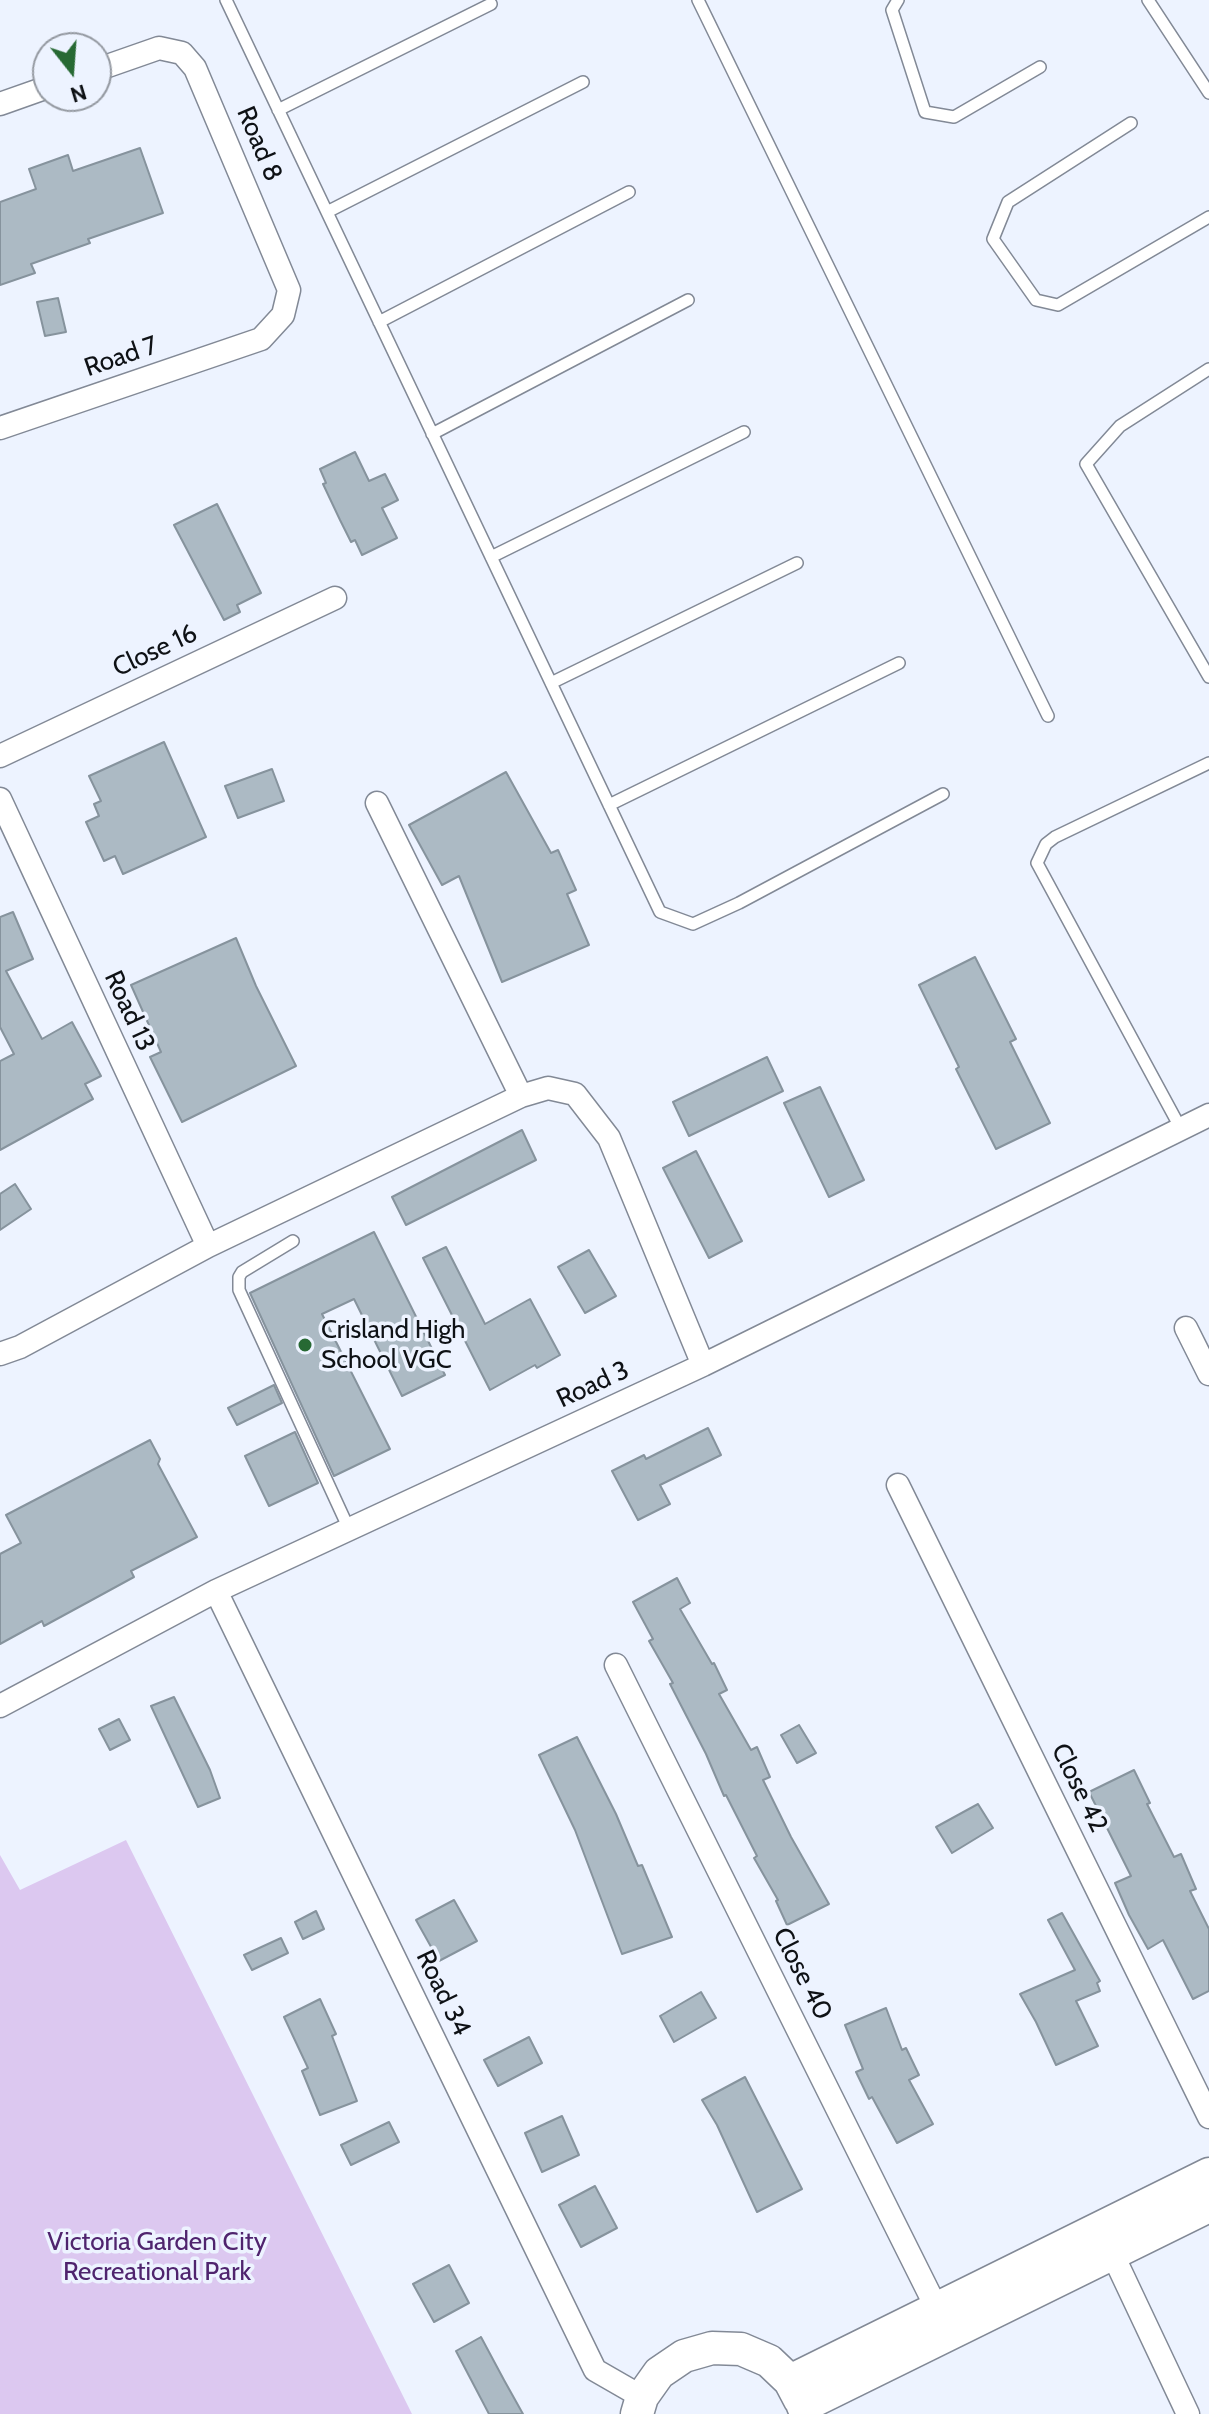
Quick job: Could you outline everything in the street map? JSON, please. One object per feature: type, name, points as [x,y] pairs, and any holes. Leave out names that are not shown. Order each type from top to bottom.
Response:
[{"type":"street","name":"Road 8","points":[[112,64],[159,48],[182,53],[195,68],[289,290],[283,315],[261,339]]},
{"type":"street","points":[[0,104],[32,93]]},
{"type":"street","name":"Road 7","points":[[0,428],[261,339]]},
{"type":"street","name":"Close 16","points":[[0,756],[335,598]]},
{"type":"street","name":"Road 13","points":[[0,799],[208,1246]]},
{"type":"street","points":[[377,803],[521,1096]]},
{"type":"street","points":[[0,1354],[20,1347],[208,1246],[521,1096],[548,1088],[575,1094],[609,1138],[703,1365]]},
{"type":"street","name":"Road 3","points":[[0,1706],[216,1591],[703,1365],[1209,1115]]},
{"type":"street","points":[[1186,1328],[1209,1374]]},
{"type":"street","name":"Close 42","points":[[898,1485],[1209,2117]]},
{"type":"street","name":"Road 34","points":[[216,1591],[595,2370],[640,2405]]},
{"type":"street","name":"Close 40","points":[[616,1665],[937,2309]]},
{"type":"street","points":[[799,2400],[937,2309],[1209,2174]]},
{"type":"street","points":[[799,2400],[1209,2206]]},
{"type":"street","points":[[1112,2253],[1188,2414]]},
{"type":"street","points":[[640,2405],[659,2373],[684,2356],[712,2348],[741,2349],[769,2361],[799,2400]]},
{"type":"lane","points":[[226,0],[660,912],[693,924],[739,903],[943,794]]},
{"type":"lane","points":[[698,0],[1048,716]]},
{"type":"lane","points":[[898,0],[892,10],[925,112],[954,117],[1040,67]]},
{"type":"lane","points":[[1148,0],[1209,93]]},
{"type":"lane","points":[[278,110],[491,4]]},
{"type":"lane","points":[[327,212],[583,82]]},
{"type":"lane","points":[[1131,123],[1008,202],[993,239],[1036,300],[1058,305],[1209,217]]},
{"type":"lane","points":[[379,322],[629,192]]},
{"type":"lane","points":[[432,434],[688,300]]},
{"type":"lane","points":[[1209,369],[1120,426],[1086,464],[1209,677]]},
{"type":"lane","points":[[491,557],[744,432]]},
{"type":"lane","points":[[551,683],[797,563]]},
{"type":"lane","points":[[609,805],[899,663]]},
{"type":"lane","points":[[1181,1129],[1037,863],[1046,844],[1055,837],[1209,763]]},
{"type":"lane","points":[[293,1241],[242,1272],[238,1284],[349,1529]]},
{"type":"green space","name":"Victoria Garden City Recreational Park","points":[[126,1840],[412,2414],[0,2414],[0,1855],[20,1890]]},
{"type":"building","points":[[140,148],[163,213],[88,239],[90,243],[31,264],[35,273],[0,285],[0,202],[36,189],[29,169],[68,155],[73,171]]},
{"type":"building","points":[[58,298],[66,332],[45,336],[37,302]]},
{"type":"building","points":[[355,452],[369,481],[385,474],[398,500],[382,508],[397,538],[362,555],[340,520],[323,484],[326,483],[320,469]]},
{"type":"building","points":[[217,504],[261,593],[237,605],[240,612],[224,620],[174,525]]},
{"type":"building","points":[[164,742],[206,837],[123,874],[115,856],[104,861],[86,822],[99,816],[94,804],[101,801],[89,776]]},
{"type":"building","points":[[272,769],[284,801],[238,818],[225,786]]},
{"type":"building","points":[[506,772],[551,853],[558,850],[576,890],[567,894],[589,945],[502,982],[459,876],[442,885],[409,825]]},
{"type":"building","points":[[13,912],[33,959],[6,971],[42,1039],[72,1022],[101,1076],[85,1084],[93,1099],[0,1150],[0,1061],[14,1054],[0,1027],[0,917]]},
{"type":"building","points":[[236,938],[296,1066],[182,1122],[150,1057],[161,1052],[131,985]]},
{"type":"building","points":[[975,957],[1016,1039],[1010,1042],[1050,1123],[996,1149],[919,985]]},
{"type":"building","points":[[767,1057],[783,1091],[689,1136],[673,1102]]},
{"type":"building","points":[[820,1087],[864,1180],[829,1197],[784,1103]]},
{"type":"building","points":[[522,1130],[536,1160],[406,1225],[392,1197]]},
{"type":"building","points":[[696,1151],[742,1241],[709,1258],[663,1168]]},
{"type":"building","points":[[15,1184],[31,1209],[0,1230],[0,1194]]},
{"type":"building","name":"Crisland High School VGC","points":[[374,1232],[445,1375],[402,1396],[354,1299],[322,1314],[390,1449],[334,1476],[250,1293]]},
{"type":"building","points":[[446,1247],[485,1324],[530,1299],[560,1355],[490,1390],[423,1258]]},
{"type":"building","points":[[589,1250],[616,1296],[585,1313],[558,1267]]},
{"type":"building","points":[[274,1385],[282,1403],[237,1425],[228,1408]]},
{"type":"building","points":[[708,1428],[721,1455],[660,1485],[670,1504],[638,1520],[612,1471],[644,1455],[646,1459]]},
{"type":"building","points":[[295,1432],[318,1483],[269,1506],[245,1456]]},
{"type":"building","points":[[150,1440],[160,1459],[158,1464],[197,1537],[131,1571],[134,1577],[44,1626],[42,1621],[0,1644],[0,1554],[21,1543],[6,1515]]},
{"type":"building","points":[[677,1578],[690,1603],[680,1609],[727,1690],[719,1694],[751,1750],[757,1747],[770,1777],[763,1780],[829,1904],[787,1925],[778,1900],[754,1858],[757,1856],[724,1796],[633,1602]]},
{"type":"building","points":[[174,1697],[210,1770],[220,1798],[198,1807],[151,1706]]},
{"type":"building","points":[[119,1719],[130,1740],[110,1750],[99,1729]]},
{"type":"building","points":[[799,1725],[816,1753],[797,1763],[781,1735]]},
{"type":"building","points":[[577,1737],[638,1866],[642,1865],[672,1937],[622,1954],[575,1830],[539,1755]]},
{"type":"building","points":[[1134,1770],[1174,1857],[1181,1854],[1196,1889],[1190,1891],[1209,1929],[1209,1991],[1193,1999],[1163,1940],[1148,1949],[1129,1915],[1115,1883],[1131,1876],[1089,1792]]},
{"type":"building","points":[[978,1804],[993,1828],[952,1853],[936,1827]]},
{"type":"building","points":[[454,1900],[477,1941],[439,1961],[416,1920]]},
{"type":"building","points":[[316,1911],[324,1929],[303,1939],[295,1922]]},
{"type":"building","points":[[1062,1913],[1100,1981],[1097,1983],[1100,1991],[1076,2001],[1098,2046],[1056,2065],[1020,1994],[1075,1970],[1048,1920]]},
{"type":"building","points":[[281,1938],[288,1953],[252,1970],[244,1955]]},
{"type":"building","points":[[701,1992],[716,2018],[674,2042],[660,2016]]},
{"type":"building","points":[[320,1999],[336,2034],[332,2036],[357,2101],[320,2115],[302,2071],[308,2068],[284,2017]]},
{"type":"building","points":[[886,2008],[902,2050],[906,2048],[919,2075],[909,2080],[933,2124],[897,2143],[856,2072],[863,2069],[845,2025]]},
{"type":"building","points":[[529,2037],[542,2063],[498,2086],[484,2060]]},
{"type":"building","points":[[745,2077],[802,2189],[757,2212],[717,2125],[702,2100]]},
{"type":"building","points":[[562,2116],[579,2155],[542,2172],[525,2133]]},
{"type":"building","points":[[389,2122],[399,2142],[351,2165],[341,2145]]},
{"type":"building","points":[[595,2186],[617,2228],[581,2247],[559,2205]]},
{"type":"building","points":[[449,2265],[469,2303],[434,2322],[413,2284]]},
{"type":"building","points":[[481,2337],[523,2414],[489,2414],[456,2351]]},
{"type":"place","name":"Crisland High School VGC","points":[[305,1345]]}]
